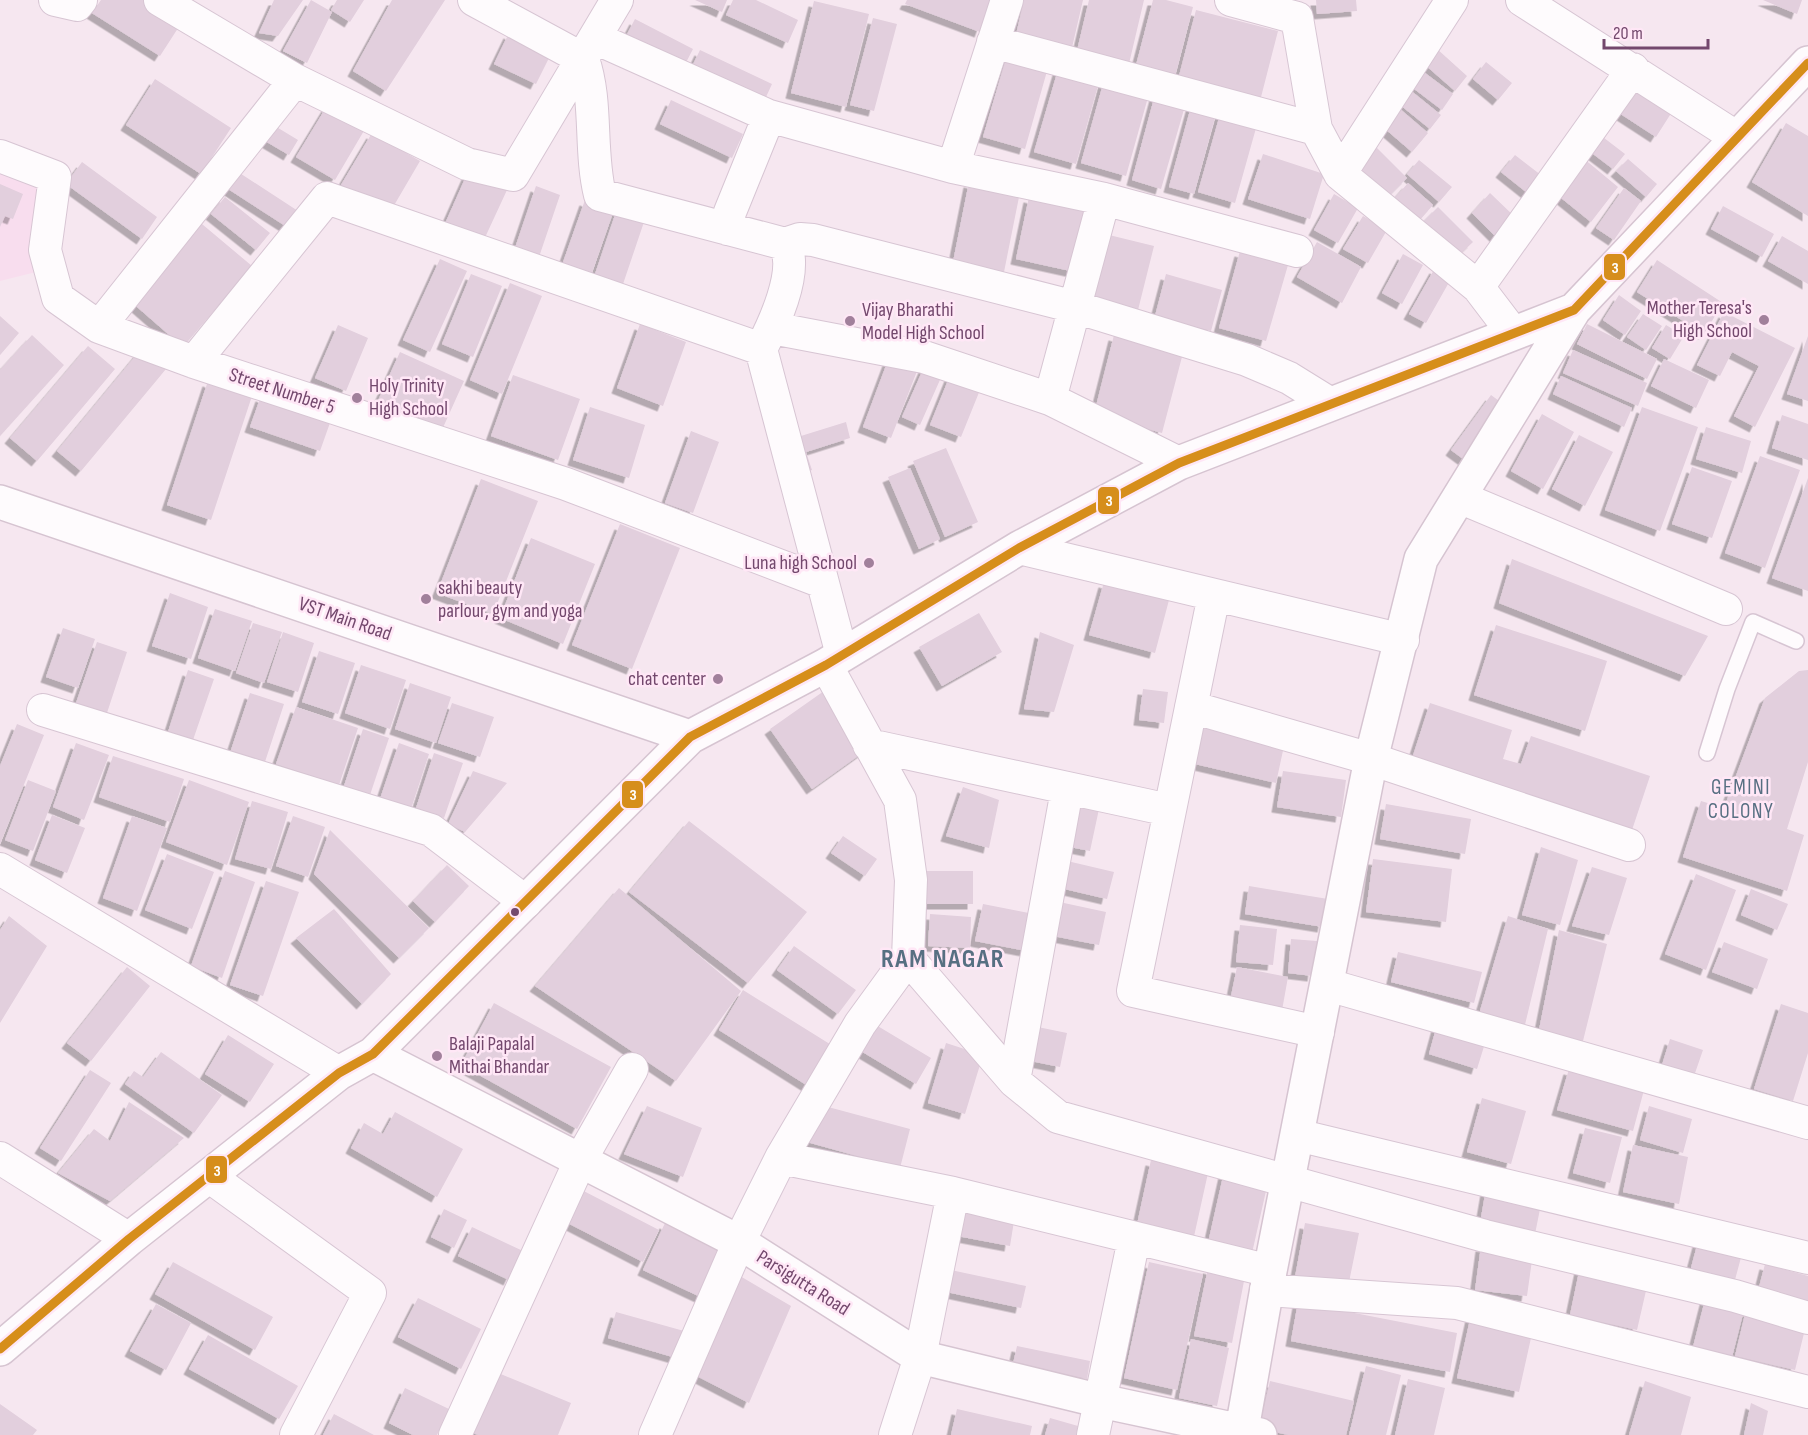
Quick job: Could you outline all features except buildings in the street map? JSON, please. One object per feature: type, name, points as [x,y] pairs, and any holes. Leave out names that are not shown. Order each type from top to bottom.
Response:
[{"type":"street","points":[[55,0],[77,5],[81,0]]},
{"type":"street","points":[[160,0],[296,80],[467,164],[513,175],[617,0]]},
{"type":"street","points":[[474,0],[589,49],[769,116],[953,167],[1104,200],[1297,251]]},
{"type":"street","points":[[953,167],[1007,0]]},
{"type":"street","points":[[1231,0],[1297,18],[1316,129],[1340,174],[1478,287],[1513,333]]},
{"type":"street","points":[[1340,174],[1452,0]]},
{"type":"street","points":[[1522,0],[1634,69],[1736,137]]},
{"type":"street","points":[[993,42],[1316,129]]},
{"type":"street","points":[[589,49],[595,175],[600,195],[785,244],[800,239],[813,240],[1075,306],[1247,360],[1289,378],[1331,404]]},
{"type":"street","points":[[1247,1434],[1268,1281],[1371,759],[1403,640],[1421,559],[1574,310],[1736,137],[1808,64]]},
{"type":"street","points":[[1478,287],[1634,69]]},
{"type":"street","points":[[99,327],[296,80]]},
{"type":"street","points":[[727,229],[730,212],[769,116]]},
{"type":"street","name":"Street Number 5","points":[[0,156],[55,177],[45,250],[58,298],[99,327],[194,362],[566,484],[820,581]]},
{"type":"street","points":[[194,362],[327,198],[766,338],[924,357],[1050,399],[1179,463]]},
{"type":"street","points":[[1050,399],[1104,200]]},
{"type":"street","points":[[655,1435],[739,1242],[781,1158],[860,1024],[908,957],[911,880],[900,800],[869,745],[834,660],[820,581],[766,338],[792,266],[785,244]]},
{"type":"street","points":[[0,1349],[129,1239],[339,1073],[373,1054],[690,737],[834,660],[1019,548],[1179,463],[1574,310]]},
{"type":"street","points":[[1459,497],[1739,615]]},
{"type":"street","name":"VST Main Road","points":[[0,502],[690,737]]},
{"type":"street","points":[[1019,548],[1403,640]]},
{"type":"street","points":[[1214,595],[1133,991],[1318,1032]]},
{"type":"street","points":[[1191,707],[1371,759],[1629,845]]},
{"type":"street","points":[[44,710],[431,830],[526,902]]},
{"type":"street","points":[[869,745],[1066,790],[1169,810]]},
{"type":"street","points":[[1014,1081],[1066,790]]},
{"type":"street","points":[[0,869],[339,1073]]},
{"type":"street","points":[[908,957],[1014,1081],[1058,1117],[1485,1236],[1735,1296],[1808,1318]]},
{"type":"street","points":[[1328,985],[1808,1123]]},
{"type":"street","name":"Parsigutta Road","points":[[373,1054],[739,1242],[920,1357],[1247,1434]]},
{"type":"street","points":[[455,1435],[581,1159],[632,1070]]},
{"type":"street","points":[[1298,1135],[1808,1258]]},
{"type":"street","points":[[0,1158],[129,1239]]},
{"type":"street","points":[[781,1158],[953,1193],[1134,1239],[1268,1281],[1457,1303],[1808,1392]]},
{"type":"street","points":[[210,1177],[370,1293],[296,1435]]},
{"type":"street","points":[[894,1435],[920,1357],[953,1193]]},
{"type":"street","points":[[1093,1435],[1134,1239]]},
{"type":"lane","points":[[1707,753],[1727,689],[1739,615],[1796,641]]},
{"type":"shaded area","points":[[0,166],[43,184],[36,272],[0,281]]},
{"type":"transit line","name":"3","points":[[0,1349],[129,1239],[339,1073],[373,1054],[690,737],[826,665],[1019,548],[1179,463],[1574,310],[1808,63]]},
{"type":"place","name":"Mother Teresa's High School","points":[[1764,320]]},
{"type":"place","name":"Vijay Bharathi Model High School","points":[[850,321]]},
{"type":"place","name":"Holy Trinity High School","points":[[357,398]]},
{"type":"place","name":"Luna high School","points":[[869,563]]},
{"type":"place","name":"sakhi beauty parlour, gym and yoga","points":[[426,599]]},
{"type":"place","name":"chat center","points":[[718,679]]},
{"type":"place","name":"Balaji Papalal Mithai Bhandar","points":[[437,1056]]},
{"type":"district","name":"GEMINI COLONY","points":[[1741,799]]},
{"type":"district","name":"RAM NAGAR","points":[[943,959]]}]
